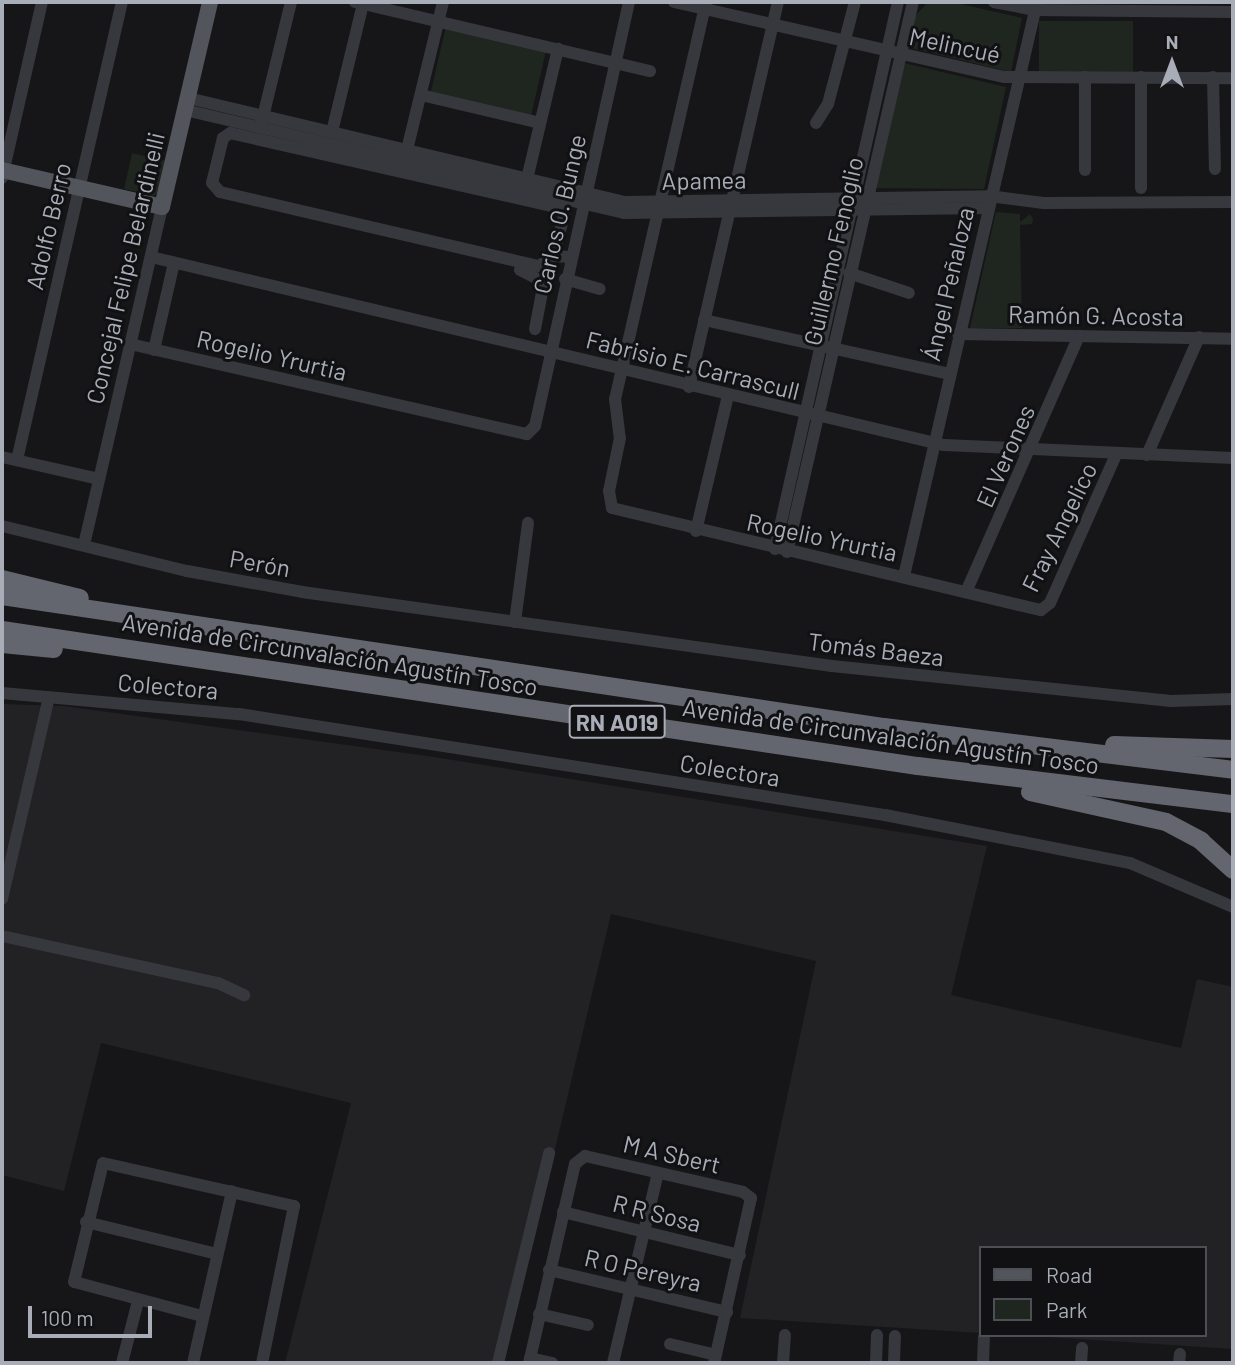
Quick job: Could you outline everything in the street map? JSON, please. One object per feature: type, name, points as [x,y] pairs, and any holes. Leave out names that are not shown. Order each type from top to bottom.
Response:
[{"type":"highway","points":[[2,579],[174,622]]},
{"type":"highway","name":"Avenida de Circunvalación Agustín Tosco","points":[[2,596],[884,727],[1233,770]]},
{"type":"highway","name":"Avenida de Circunvalación Agustín Tosco","points":[[2,630],[918,766],[1233,804]]},
{"type":"highway","points":[[2,644],[187,666],[300,674]]},
{"type":"highway","points":[[884,727],[1140,747],[1233,749]]},
{"type":"highway","points":[[918,766],[1157,818],[1201,841],[1233,870]]},
{"type":"main road","name":"Concejal Felipe Belardinelli","points":[[162,208],[210,2]]},
{"type":"main road","points":[[2,173],[162,208]]},
{"type":"street","points":[[2,173],[43,2]]},
{"type":"street","name":"Adolfo Berro","points":[[17,460],[122,2]]},
{"type":"street","points":[[262,122],[291,2]]},
{"type":"street","points":[[405,156],[443,2]]},
{"type":"street","name":"Carlos O. Bunge","points":[[527,434],[535,426],[548,349],[629,2]]},
{"type":"street","name":"Melincué","points":[[674,2],[705,5],[772,25],[1018,78],[1233,78]]},
{"type":"street","points":[[689,387],[778,2]]},
{"type":"street","points":[[816,122],[828,104],[855,2]]},
{"type":"street","name":"Guillermo Fenoglio","points":[[781,551],[893,52],[898,2]]},
{"type":"street","name":"Guillermo Fenoglio","points":[[893,52],[914,2]]},
{"type":"street","points":[[994,2],[1036,6],[1233,12]]},
{"type":"street","points":[[332,132],[359,3],[649,71]]},
{"type":"street","points":[[621,371],[705,5]]},
{"type":"street","name":"Ángel Peñaloza","points":[[904,576],[988,202],[1036,6]]},
{"type":"street","points":[[527,179],[558,49]]},
{"type":"street","points":[[1085,77],[1085,170]]},
{"type":"street","points":[[1141,77],[1141,188]]},
{"type":"street","points":[[1213,78],[1214,169]]},
{"type":"street","points":[[421,95],[540,122]]},
{"type":"street","name":"Apamea","points":[[186,104],[584,198],[658,208],[988,202],[1233,202]]},
{"type":"street","name":"Apamea","points":[[262,122],[332,132],[405,156],[527,179],[584,198]]},
{"type":"street","points":[[554,256],[564,216],[560,208],[230,133],[223,138],[212,183],[220,192],[540,266],[554,256],[570,257]]},
{"type":"street","name":"Guillermo Fenoglio","points":[[826,347],[849,273],[858,204]]},
{"type":"street","name":"Concejal Felipe Belardinelli","points":[[83,545],[162,208]]},
{"type":"street","points":[[328,226],[533,273],[541,278],[545,289],[535,330]]},
{"type":"street","name":"Fabrisio E. Carrascull","points":[[151,257],[548,349],[621,371],[934,443],[1031,452],[1233,458]]},
{"type":"street","points":[[154,350],[174,263]]},
{"type":"street","points":[[849,273],[909,293]]},
{"type":"street","points":[[565,279],[600,289]]},
{"type":"street","points":[[545,289],[562,293]]},
{"type":"street","points":[[704,320],[949,374]]},
{"type":"street","name":"Ramón G. Acosta","points":[[958,334],[1233,339]]},
{"type":"street","name":"El Verones","points":[[966,592],[1031,452],[1079,335]]},
{"type":"street","points":[[1147,456],[1199,337]]},
{"type":"street","name":"Rogelio Yrurtia","points":[[130,344],[527,434]]},
{"type":"street","name":"Rogelio Yrurtia","points":[[621,371],[614,408],[620,438],[609,499],[620,513],[781,551],[904,576],[1034,609]]},
{"type":"street","points":[[696,531],[728,396]]},
{"type":"street","name":"Fray Angelico","points":[[1034,609],[1050,603],[1116,455]]},
{"type":"street","points":[[2,457],[99,479]]},
{"type":"street","points":[[515,622],[528,523]]},
{"type":"street","name":"Perón","points":[[2,526],[275,587],[515,622]]},
{"type":"street","name":"Tomás Baeza","points":[[515,622],[872,670],[1171,701],[1233,699]]},
{"type":"street","name":"Colectora","points":[[2,693],[239,714],[885,815],[1130,863],[1233,907]]},
{"type":"street","points":[[2,899],[49,696]]},
{"type":"street","points":[[2,936],[218,983],[244,995]]},
{"type":"street","points":[[498,1363],[549,1153]]},
{"type":"street","name":"M A Sbert","points":[[563,1212],[575,1164],[581,1157],[743,1192],[751,1198],[740,1255]]},
{"type":"street","points":[[202,1316],[74,1282],[99,1169],[108,1162],[296,1209],[262,1363]]},
{"type":"street","points":[[612,1363],[658,1173]]},
{"type":"street","points":[[193,1363],[232,1191]]},
{"type":"street","points":[[552,1363],[530,1361],[563,1212]]},
{"type":"street","name":"R R Sosa","points":[[563,1212],[740,1255]]},
{"type":"street","points":[[86,1222],[217,1254]]},
{"type":"street","points":[[670,1344],[715,1359],[740,1255]]},
{"type":"street","name":"R O Pereyra","points":[[549,1270],[727,1312]]},
{"type":"street","points":[[122,1363],[138,1301]]},
{"type":"street","points":[[539,1314],[588,1325]]},
{"type":"street","points":[[783,1363],[785,1335]]},
{"type":"street","points":[[876,1363],[877,1335]]},
{"type":"street","points":[[894,1363],[895,1336]]},
{"type":"street","points":[[983,1363],[984,1337]]},
{"type":"street","points":[[1081,1363],[1082,1348]]},
{"type":"shaded area","points":[[2,704],[64,706],[434,757],[987,846],[951,995],[1181,1048],[1197,979],[1233,987],[1233,1349],[1048,1337],[1207,1337],[1207,1246],[979,1246],[979,1333],[740,1318],[816,961],[611,914],[504,1363],[285,1363],[351,1103],[101,1043],[64,1191],[2,1175]]},
{"type":"green space","points":[[928,2],[952,2],[1022,18],[1011,72],[907,47],[915,16]]},
{"type":"green space","points":[[1039,21],[1133,21],[1133,74],[1039,74]]},
{"type":"green space","points":[[446,26],[546,49],[531,117],[430,94]]},
{"type":"green space","points":[[904,63],[1006,87],[984,189],[876,188]]},
{"type":"green space","points":[[132,153],[167,161],[161,191],[154,196],[124,189]]},
{"type":"green space","points":[[996,212],[1020,214],[1020,222],[1030,214],[1033,219],[1032,224],[1020,225],[1022,328],[970,328]]}]
